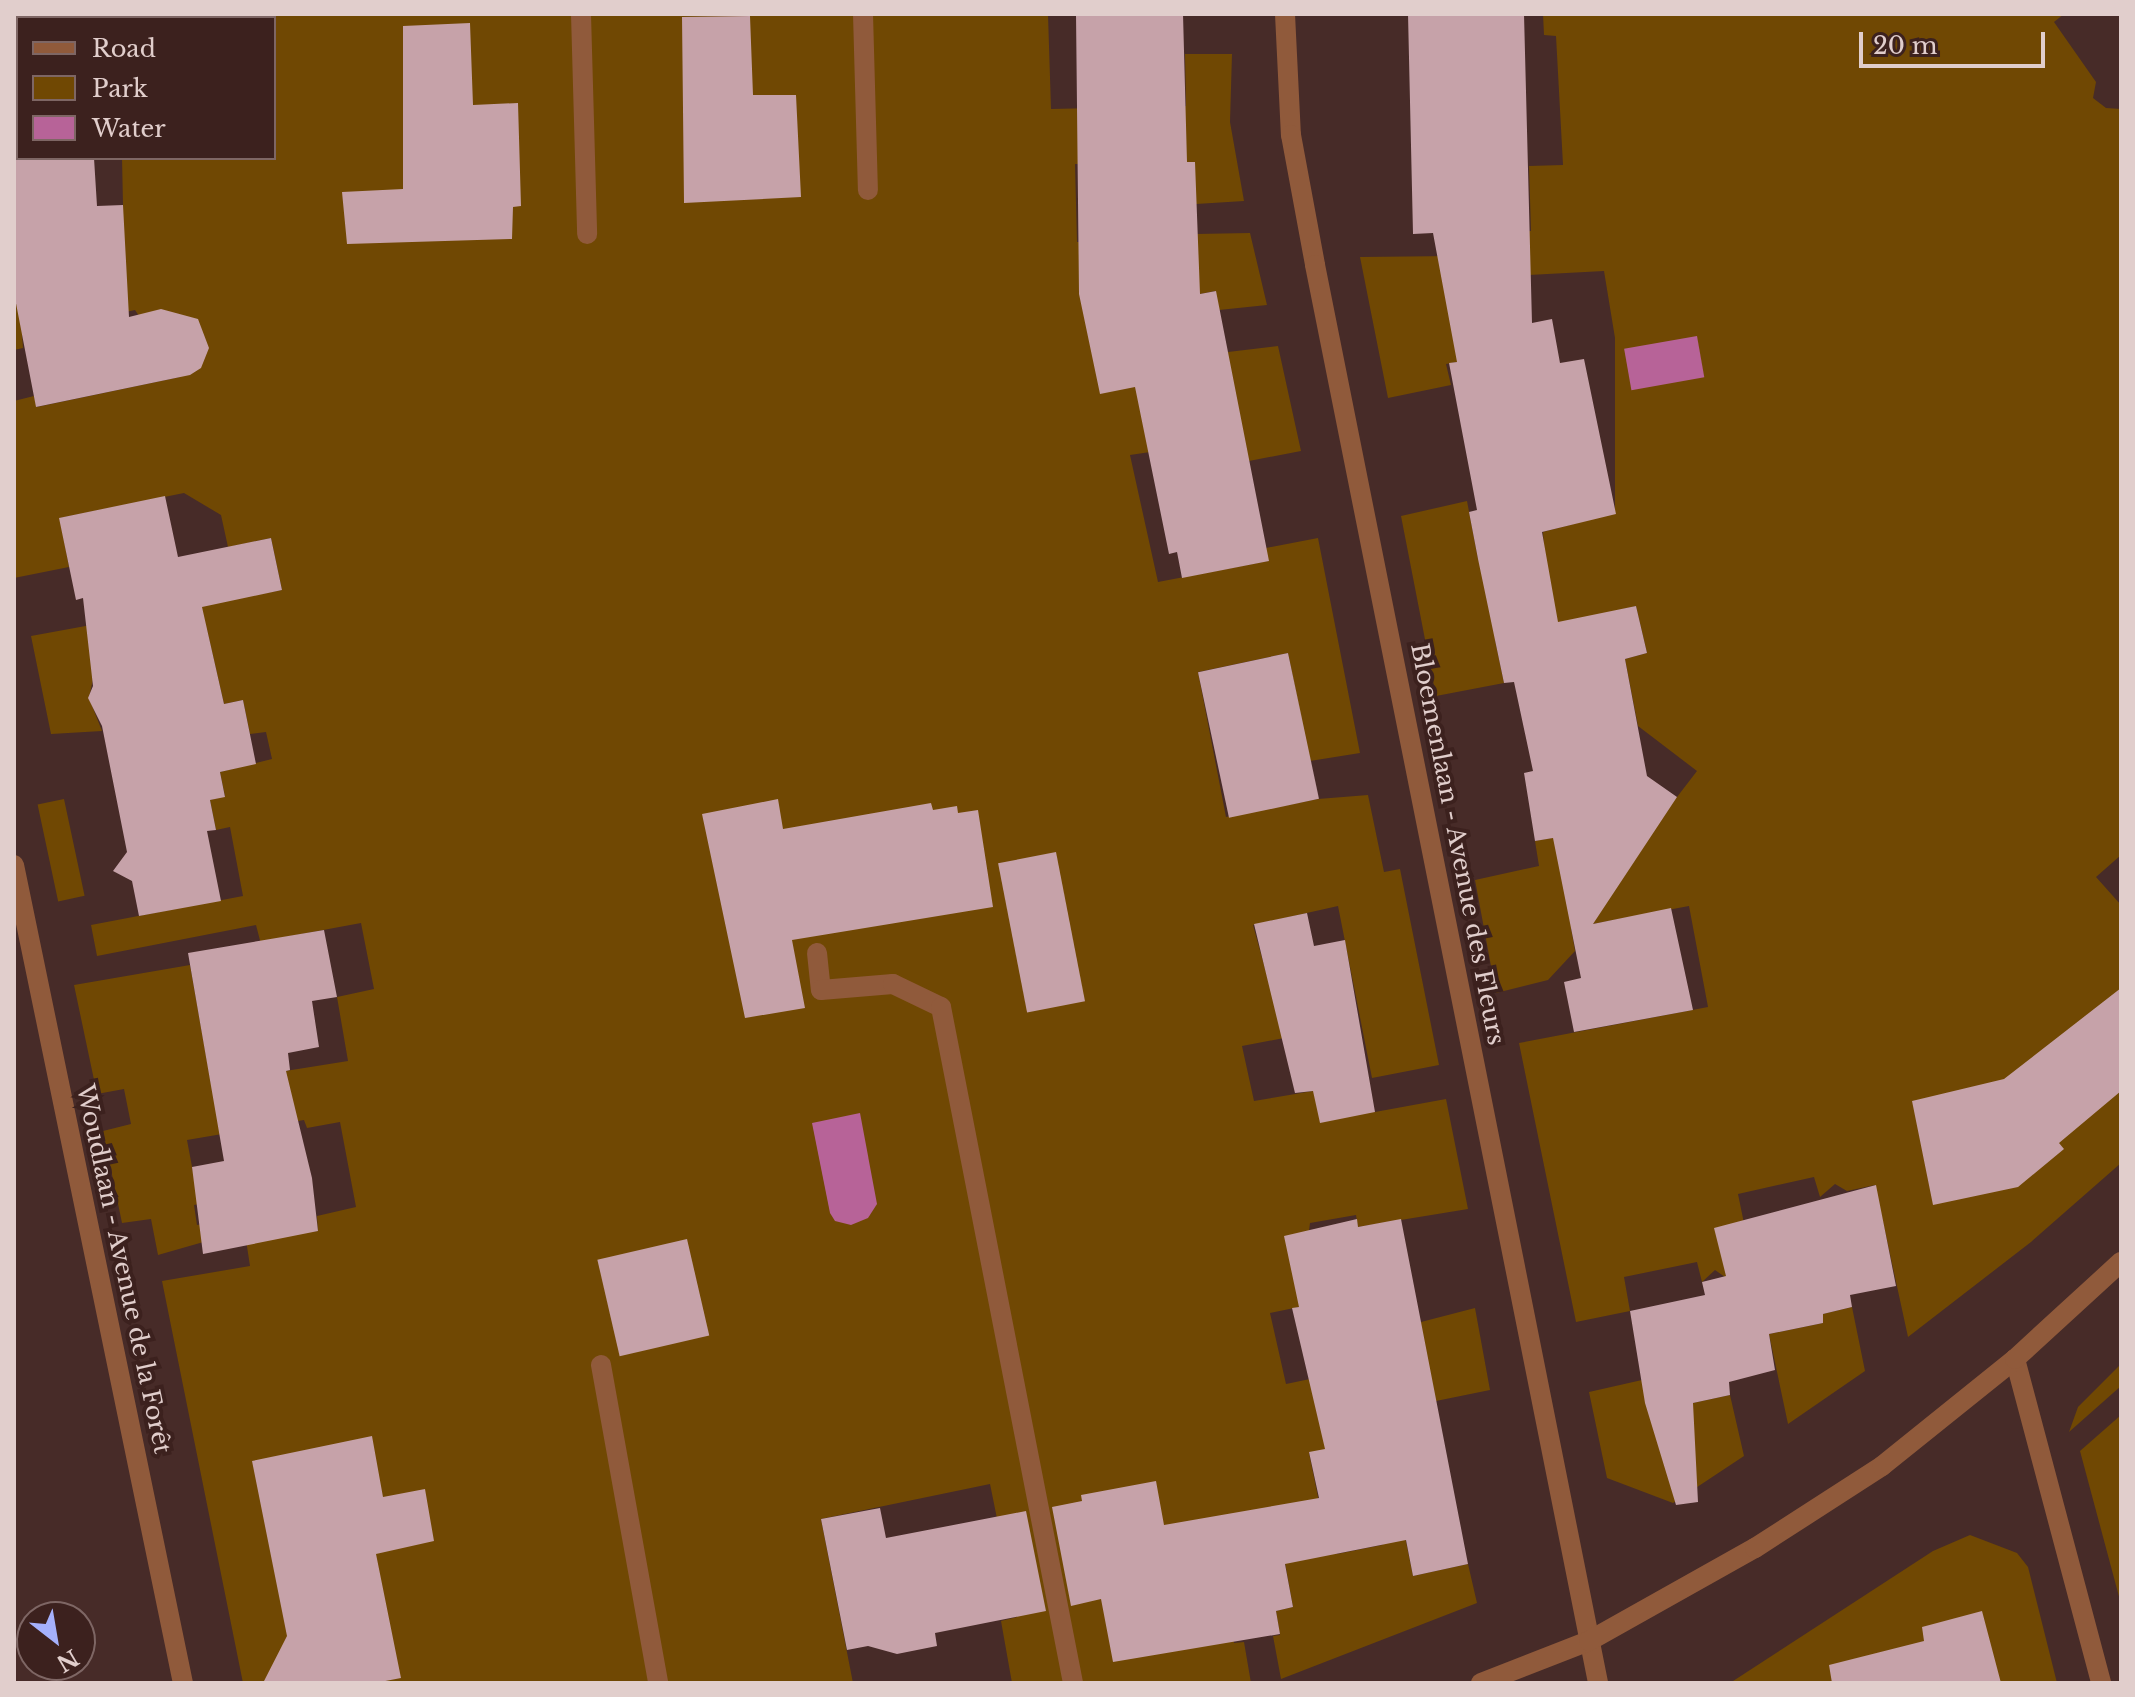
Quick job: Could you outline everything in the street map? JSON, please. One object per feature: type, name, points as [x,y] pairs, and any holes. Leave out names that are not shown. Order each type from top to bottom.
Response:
[{"type":"street","points":[[581,14],[587,234]]},
{"type":"street","points":[[863,14],[868,190]]},
{"type":"street","name":"Bloemenlaan - Avenue des Fleurs","points":[[1285,14],[1291,135],[1315,265],[1598,1683]]},
{"type":"street","name":"Woudlaan - Avenue de la Forêt","points":[[14,865],[183,1683]]},
{"type":"street","points":[[817,953],[821,990],[893,984],[941,1007],[1073,1683]]},
{"type":"street","points":[[1481,1683],[1589,1641],[1755,1548],[1882,1466],[2015,1359],[2121,1262]]},
{"type":"street","points":[[2015,1359],[2101,1683]]},
{"type":"street","points":[[601,1365],[658,1683]]},
{"type":"green space","points":[[14,14],[1048,14],[1051,109],[1186,106],[1185,54],[1232,54],[1230,122],[1244,201],[1196,204],[1194,162],[1075,164],[1077,242],[1195,240],[1196,234],[1250,233],[1267,305],[1219,310],[1215,291],[1085,317],[1228,352],[1278,346],[1301,451],[1249,461],[1157,451],[1130,455],[1158,582],[1268,561],[1266,548],[1318,538],[1360,753],[1310,761],[1288,653],[1198,672],[1226,817],[1318,799],[1368,795],[1384,872],[1400,869],[1439,1065],[1372,1078],[1338,906],[1253,925],[1284,1038],[1242,1046],[1254,1101],[1313,1091],[1375,1112],[1446,1099],[1468,1209],[1358,1227],[1356,1215],[1310,1223],[1299,1307],[1270,1313],[1286,1384],[1382,1364],[1421,1322],[1475,1308],[1490,1390],[1436,1401],[1371,1440],[1309,1453],[1325,1531],[1331,1531],[1337,1554],[1382,1545],[1403,1527],[1413,1576],[1468,1564],[1477,1603],[1281,1679],[1273,1636],[1280,1635],[1276,1611],[1293,1607],[1277,1518],[1211,1518],[1234,1643],[1244,1642],[1251,1683],[1012,1683],[1001,1621],[1017,1617],[990,1484],[821,1519],[853,1683],[243,1683],[162,1281],[250,1266],[246,1240],[318,1231],[317,1216],[356,1207],[340,1122],[307,1128],[304,1120],[187,1140],[199,1204],[194,1205],[197,1225],[203,1224],[207,1241],[158,1255],[151,1219],[122,1223],[103,1131],[131,1124],[124,1089],[97,1094],[74,985],[190,965],[211,1083],[348,1061],[337,997],[374,989],[361,923],[280,938],[263,952],[256,925],[97,956],[91,925],[243,896],[230,827],[216,830],[210,800],[225,796],[220,772],[272,759],[266,732],[250,734],[243,700],[224,704],[207,630],[93,679],[89,698],[102,731],[51,734],[31,636],[282,590],[271,538],[228,547],[221,515],[184,493],[60,518],[69,567],[14,578],[14,401],[34,396],[37,407],[180,377],[135,310],[22,334],[23,348],[14,350],[14,282],[123,205],[122,160],[276,160],[276,16],[16,16],[14,23]]},
{"type":"green space","points":[[1543,14],[2064,14],[2054,22],[2096,82],[2093,98],[2106,108],[2121,109],[2121,855],[2096,877],[2121,905],[2121,1163],[2031,1242],[1908,1337],[1875,1185],[1847,1191],[1835,1184],[1820,1197],[1814,1177],[1738,1194],[1754,1272],[1725,1277],[1715,1270],[1702,1282],[1697,1262],[1624,1277],[1630,1311],[1576,1322],[1519,1043],[1708,1007],[1689,906],[1571,928],[1575,951],[1548,980],[1496,993],[1475,880],[1539,866],[1535,841],[1605,828],[1677,797],[1697,771],[1638,726],[1625,659],[1647,653],[1636,606],[1495,640],[1504,683],[1436,696],[1401,516],[1467,501],[1478,559],[1544,546],[1543,532],[1615,513],[1615,338],[1604,271],[1492,277],[1457,362],[1446,364],[1451,385],[1388,398],[1360,257],[1454,256],[1453,233],[1531,231],[1529,166],[1563,165],[1556,36],[1544,35]]},
{"type":"green space","points":[[64,799],[85,896],[58,901],[38,805]]},
{"type":"green space","points":[[1852,1307],[1865,1371],[1788,1424],[1769,1334],[1823,1323],[1823,1314]]},
{"type":"green space","points":[[2121,1364],[2121,1386],[2069,1432],[2078,1407]]},
{"type":"green space","points":[[1642,1380],[1693,1411],[1693,1403],[1730,1395],[1744,1456],[1673,1503],[1607,1478],[1589,1392]]},
{"type":"green space","points":[[2121,1415],[2121,1604],[2080,1451]]},
{"type":"green space","points":[[1970,1535],[2017,1553],[2028,1567],[2057,1683],[1730,1683],[1933,1551]]},
{"type":"water","points":[[1697,336],[1704,377],[1631,390],[1624,349]]},
{"type":"water","points":[[860,1113],[877,1204],[868,1218],[851,1225],[835,1221],[830,1213],[812,1123]]},
{"type":"building","points":[[1076,14],[1183,14],[1187,162],[1195,162],[1200,294],[1216,291],[1269,561],[1182,578],[1177,552],[1169,554],[1135,387],[1100,394],[1079,294]]},
{"type":"building","points":[[1408,14],[1524,14],[1532,323],[1552,319],[1560,363],[1584,359],[1616,514],[1542,532],[1558,622],[1636,606],[1647,653],[1625,659],[1647,776],[1677,797],[1593,924],[1671,908],[1693,1010],[1574,1032],[1564,982],[1581,978],[1553,838],[1535,841],[1524,773],[1533,771],[1514,682],[1504,683],[1478,559],[1469,512],[1477,510],[1449,363],[1457,362],[1433,233],[1413,234]]},
{"type":"building","points":[[750,16],[753,95],[796,95],[801,197],[684,203],[682,17]]},
{"type":"building","points":[[470,23],[473,105],[518,103],[521,206],[513,207],[512,239],[347,244],[342,192],[403,189],[403,26]]},
{"type":"building","points":[[14,158],[94,160],[97,206],[123,205],[129,317],[161,309],[198,319],[209,348],[201,368],[190,375],[36,407],[14,293]]},
{"type":"building","points":[[165,496],[178,557],[271,538],[282,590],[202,607],[224,704],[243,700],[256,764],[220,772],[225,797],[210,800],[216,830],[207,831],[221,901],[139,916],[132,881],[113,871],[127,852],[102,726],[88,698],[93,686],[83,598],[76,600],[59,518]]},
{"type":"building","points":[[1288,653],[1319,799],[1229,818],[1198,672]]},
{"type":"building","points":[[778,799],[783,829],[931,803],[933,810],[957,806],[958,813],[978,810],[993,907],[792,940],[805,1008],[745,1018],[702,814]]},
{"type":"building","points":[[1056,852],[1085,1001],[1027,1012],[998,863]]},
{"type":"building","points":[[1307,913],[1314,946],[1345,940],[1375,1112],[1320,1123],[1313,1091],[1295,1093],[1254,924]]},
{"type":"building","points":[[324,930],[337,997],[312,1001],[319,1047],[288,1053],[290,1070],[286,1071],[312,1178],[318,1231],[203,1254],[192,1167],[224,1161],[188,953]]},
{"type":"building","points":[[2121,988],[2121,1091],[2059,1143],[2064,1149],[2018,1187],[1933,1205],[1912,1101],[2004,1079]]},
{"type":"building","points":[[1876,1185],[1896,1286],[1850,1295],[1852,1307],[1823,1314],[1823,1323],[1769,1334],[1775,1370],[1729,1382],[1730,1395],[1693,1403],[1698,1502],[1676,1505],[1645,1403],[1630,1311],[1705,1295],[1702,1282],[1726,1276],[1714,1228]]},
{"type":"building","points":[[1357,1219],[1358,1227],[1401,1219],[1468,1564],[1413,1576],[1406,1540],[1285,1564],[1293,1607],[1276,1611],[1280,1634],[1113,1662],[1101,1599],[1071,1606],[1052,1507],[1082,1501],[1081,1495],[1156,1481],[1164,1525],[1319,1498],[1309,1452],[1325,1449],[1292,1308],[1299,1307],[1284,1236]]},
{"type":"building","points":[[687,1239],[709,1335],[620,1356],[597,1260]]},
{"type":"building","points":[[372,1436],[383,1497],[425,1489],[434,1541],[376,1554],[401,1678],[375,1683],[263,1683],[287,1636],[252,1461]]},
{"type":"building","points":[[880,1508],[886,1538],[1026,1511],[1046,1611],[935,1633],[937,1646],[897,1654],[868,1646],[847,1650],[821,1519]]},
{"type":"building","points":[[1982,1611],[2001,1683],[1832,1683],[1829,1665],[1924,1641],[1922,1627]]}]
